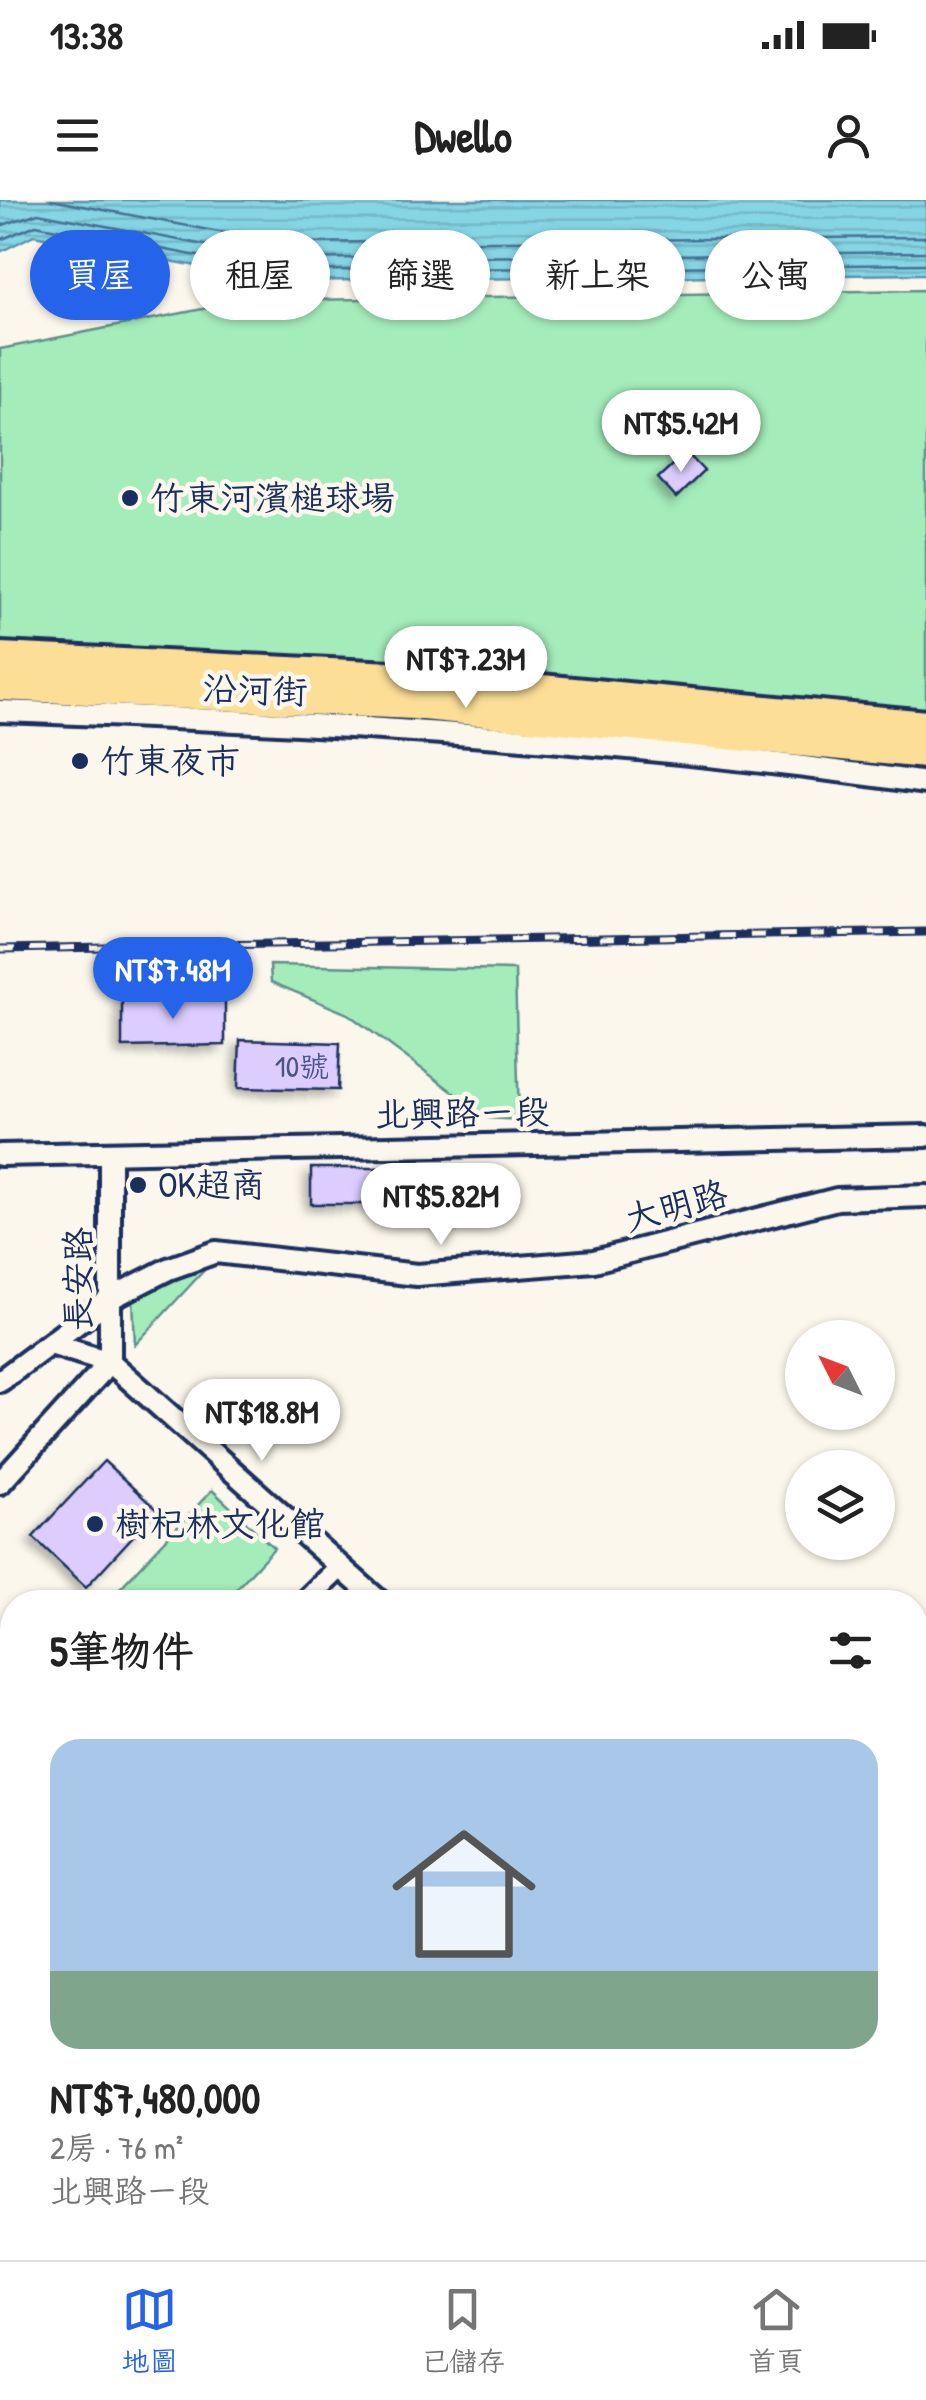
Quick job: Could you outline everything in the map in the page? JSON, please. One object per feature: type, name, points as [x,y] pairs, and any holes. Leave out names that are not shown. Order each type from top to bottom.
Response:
[{"type":"highway","points":[[0,658],[412,678],[926,726]]},
{"type":"highway","points":[[0,685],[413,704],[926,753]]},
{"type":"street","name":"沿河街","points":[[0,711],[318,724],[736,760],[926,784]]},
{"type":"street","name":"北興路ㄧ段","points":[[0,1155],[926,1136]]},
{"type":"street","name":"長安路","points":[[0,1483],[110,1362],[110,1152]]},
{"type":"street","name":"大明路","points":[[0,1381],[111,1298],[168,1269],[216,1252],[416,1275],[575,1263],[837,1199],[926,1196]]},
{"type":"street","points":[[50,1344],[110,1362],[367,1590]]},
{"type":"street","points":[[316,1590],[340,1566]]},
{"type":"green space","points":[[926,290],[926,728],[0,667],[0,349],[147,320],[170,320],[170,315],[190,311],[190,320],[330,320],[330,300],[350,299],[350,320],[490,320],[490,297],[510,297],[510,320],[685,320],[685,294],[705,294],[705,320],[845,320],[845,291]]},
{"type":"green space","points":[[270,965],[515,970],[519,1120],[488,1118],[348,1014],[271,982]]},
{"type":"green space","points":[[209,1265],[135,1345],[133,1299]]},
{"type":"green space","points":[[212,1490],[274,1548],[235,1590],[118,1590]]},
{"type":"water","points":[[0,200],[926,200],[926,274],[845,275],[845,230],[705,230],[705,276],[685,277],[685,230],[510,230],[510,278],[490,279],[490,230],[350,230],[350,280],[330,280],[330,230],[190,230],[190,265],[170,261],[170,230],[30,230],[30,237],[0,252]]},
{"type":"building","points":[[686,452],[704,471],[676,498],[658,478]]},
{"type":"building","points":[[225,998],[225,1045],[122,1047],[122,999]]},
{"type":"building","points":[[240,1040],[340,1043],[338,1090],[238,1088]]},
{"type":"building","points":[[417,1167],[455,1167],[455,1203],[417,1203]]},
{"type":"building","points":[[417,1167],[417,1203],[377,1204],[377,1168]]},
{"type":"building","points":[[311,1168],[377,1168],[377,1204],[311,1204]]},
{"type":"building","name":"樹杞林文化館","points":[[104,1461],[157,1510],[86,1587],[33,1537]]},
{"type":"railway","points":[[0,949],[926,932]]},
{"type":"place","name":"竹東河濱槌球場","points":[[130,498]]},
{"type":"place","name":"竹東夜市","points":[[80,761]]},
{"type":"place","name":"OK超商","points":[[138,1185]]},
{"type":"place","name":"樹杞林文化館","points":[[95,1524]]}]
